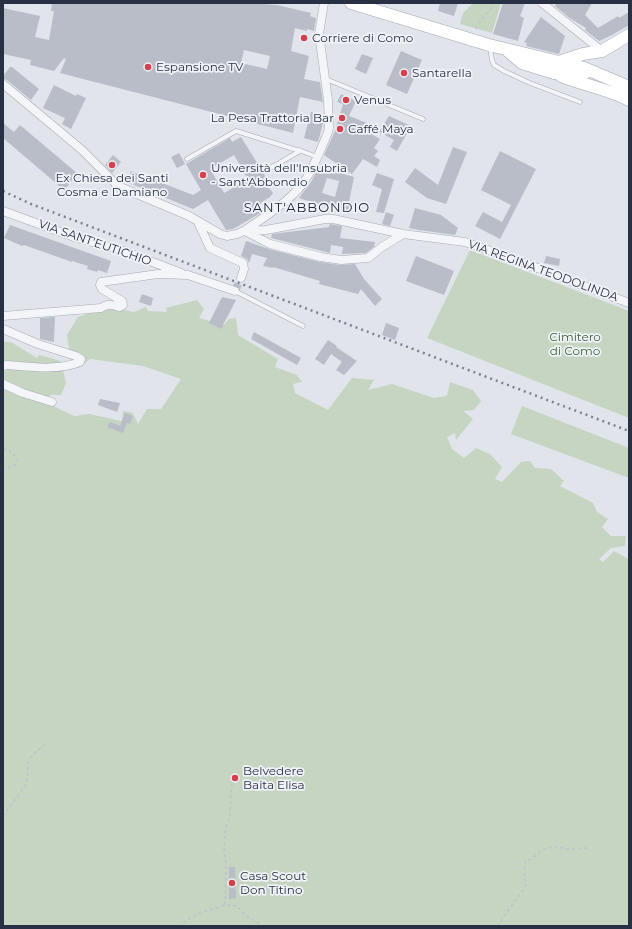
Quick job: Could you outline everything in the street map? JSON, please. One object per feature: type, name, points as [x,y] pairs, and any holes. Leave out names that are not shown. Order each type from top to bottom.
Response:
[{"type":"main road","points":[[351,3],[507,50],[556,68],[577,82],[604,90],[629,100]]},
{"type":"main road","points":[[556,68],[583,54],[602,51],[629,35]]},
{"type":"main road","points":[[602,51],[597,60],[594,72],[598,82],[604,90]]},
{"type":"main road","points":[[556,68],[594,72],[629,87]]},
{"type":"street","points":[[3,84],[82,150],[118,186],[189,216],[211,230],[227,236],[237,234],[244,231],[284,203],[302,184],[317,157],[329,128],[326,79],[319,34],[324,3]]},
{"type":"street","points":[[542,3],[602,51]]},
{"type":"street","name":"VIA SANT'EUTICHIO","points":[[3,211],[74,237],[124,251],[188,276]]},
{"type":"street","name":"VIA REGINA TEODOLINDA","points":[[244,231],[266,230],[333,219],[403,234],[464,242],[514,259],[629,304]]},
{"type":"street","points":[[198,222],[210,248],[243,263],[242,274]]},
{"type":"street","points":[[244,231],[270,244],[321,257],[341,260],[368,258],[403,234]]},
{"type":"street","points":[[3,316],[101,308],[106,304],[120,307],[123,305],[122,301],[102,289],[100,285],[101,282],[158,274],[188,276],[236,291]]},
{"type":"street","points":[[3,329],[27,340],[81,359],[80,362],[69,366],[51,368],[3,366]]},
{"type":"street","points":[[3,384],[24,393],[52,402]]},
{"type":"lane","points":[[489,45],[494,65],[504,72],[580,102]]},
{"type":"lane","points":[[326,79],[423,119]]},
{"type":"lane","points":[[187,159],[236,131],[317,157]]},
{"type":"lane","points":[[265,171],[300,151]]},
{"type":"lane","points":[[236,291],[303,326]]},
{"type":"path","points":[[476,29],[494,3]]},
{"type":"path","points":[[3,448],[7,449],[18,461],[15,465],[3,470]]},
{"type":"path","points":[[3,816],[27,783],[28,763],[33,754],[45,745]]},
{"type":"path","points":[[225,905],[226,862],[224,848],[226,826],[230,818],[231,787],[235,778]]},
{"type":"path","points":[[3,826],[3,841]]},
{"type":"path","points":[[497,926],[526,886],[524,872],[526,860],[531,859],[543,850],[553,846],[567,849],[587,848]]},
{"type":"path","points":[[178,926],[197,914],[225,905],[237,906],[246,916],[263,926]]},
{"type":"green space","points":[[473,3],[501,3],[492,33],[460,24],[463,13]]},
{"type":"green space","name":"Cimitero di Como","points":[[470,250],[629,311],[629,418],[427,338]]},
{"type":"green space","points":[[197,300],[204,309],[199,318],[224,325],[229,319],[236,318],[238,335],[278,359],[275,367],[297,375],[302,382],[293,384],[295,393],[328,410],[352,378],[374,380],[368,390],[392,384],[434,398],[447,396],[450,382],[473,390],[481,401],[474,410],[463,411],[473,419],[456,440],[455,433],[447,437],[452,449],[464,458],[476,448],[490,454],[502,467],[495,479],[502,482],[521,462],[530,461],[535,468],[551,469],[564,481],[560,486],[593,503],[597,512],[608,519],[602,527],[611,536],[626,536],[625,546],[611,548],[599,559],[603,562],[614,551],[629,559],[629,926],[3,926],[3,342],[11,342],[37,358],[39,355],[61,361],[66,383],[61,395],[50,395],[47,403],[74,416],[89,414],[122,421],[123,411],[133,413],[138,424],[147,409],[161,409],[181,379],[143,366],[90,359],[79,368],[71,362],[67,335],[78,317],[107,307],[134,312],[146,307],[148,311],[167,312],[166,308]]},
{"type":"green space","points":[[522,406],[629,448],[629,478],[511,434]]},
{"type":"building","name":"Espansione TV","points":[[52,3],[247,3],[277,5],[311,13],[310,16],[316,18],[314,31],[295,28],[291,51],[309,56],[304,79],[320,82],[323,102],[300,97],[293,133],[60,73],[66,59],[64,58],[54,71],[30,65],[31,60],[3,54],[3,8],[40,16],[35,37],[49,40],[54,11],[51,11]],"holes":[[[244,50],[270,56],[267,69],[241,63]]]},
{"type":"building","points":[[440,3],[458,3],[454,16],[438,11]]},
{"type":"building","points":[[503,3],[525,3],[520,16],[524,18],[518,41],[493,34]]},
{"type":"building","points":[[556,3],[592,3],[585,15],[598,28],[618,16],[619,18],[629,12],[629,25],[599,41],[585,30],[586,28],[571,19],[555,6]]},
{"type":"building","points":[[541,17],[565,36],[559,54],[526,46],[527,43],[524,42]]},
{"type":"building","name":"Santarella","points":[[401,51],[422,60],[407,94],[386,85]]},
{"type":"building","points":[[362,54],[373,58],[366,74],[355,69]]},
{"type":"building","points":[[10,67],[12,67],[39,89],[31,100],[7,80],[3,79],[3,76]]},
{"type":"building","points":[[54,85],[76,96],[77,94],[86,98],[71,129],[62,124],[65,118],[43,108]]},
{"type":"building","points":[[341,94],[356,101],[349,116],[367,123],[364,130],[380,139],[374,148],[378,151],[374,156],[380,160],[377,167],[363,159],[352,174],[324,155],[335,131],[343,104],[337,102]]},
{"type":"building","points":[[311,112],[323,115],[323,123],[318,142],[304,138]]},
{"type":"building","points":[[389,116],[411,126],[397,151],[390,147],[394,140],[379,132]]},
{"type":"building","points":[[3,123],[14,132],[20,125],[78,174],[64,190],[3,138]]},
{"type":"building","name":"Università dell'Insubria - Sant'Abbondio","points":[[241,137],[267,179],[258,184],[270,189],[273,193],[270,197],[259,204],[264,211],[233,229],[226,230],[208,200],[193,209],[127,182],[131,171],[193,195],[201,190],[186,164],[230,138],[232,142]],"holes":[[[234,155],[248,179],[224,193],[210,169]]]},
{"type":"building","points":[[453,147],[467,152],[446,204],[427,198],[405,182],[415,168],[438,185]]},
{"type":"building","points":[[500,151],[536,169],[500,239],[475,226],[483,212],[502,222],[511,205],[481,190]]},
{"type":"building","points":[[179,153],[185,164],[177,168],[171,157]]},
{"type":"building","name":"Ex Chiesa dei Santi Cosma e Damiano","points":[[113,155],[121,162],[112,173],[105,165]]},
{"type":"building","points":[[319,167],[354,177],[349,202],[352,202],[348,214],[299,198],[311,182]],"holes":[[[327,178],[339,181],[335,197],[322,193]]]},
{"type":"building","points":[[377,173],[394,179],[384,213],[376,212],[382,189],[372,185]]},
{"type":"building","points":[[415,208],[441,215],[458,228],[455,235],[409,228]]},
{"type":"building","points":[[386,212],[394,215],[390,226],[382,224]]},
{"type":"building","points":[[330,224],[342,226],[340,238],[375,242],[374,247],[366,253],[342,254],[343,247],[331,245],[330,253],[271,238],[272,234],[329,227]]},
{"type":"building","points":[[10,225],[111,261],[107,273],[87,269],[88,266],[24,245],[22,246],[4,238]]},
{"type":"building","points":[[246,241],[269,249],[320,262],[340,265],[355,264],[364,279],[382,299],[375,306],[361,289],[358,294],[319,284],[320,281],[273,267],[263,266],[267,258],[252,254],[249,263],[247,259],[241,256]]},
{"type":"building","points":[[416,256],[454,271],[444,295],[406,281]]},
{"type":"building","points":[[546,256],[560,259],[559,266],[544,263]]},
{"type":"building","points":[[142,294],[153,298],[151,306],[139,302]]},
{"type":"building","points":[[222,297],[236,300],[221,329],[209,323]]},
{"type":"building","points":[[55,317],[54,342],[40,339],[40,318]]},
{"type":"building","points":[[386,323],[399,328],[395,340],[382,335]]},
{"type":"building","points":[[254,332],[301,358],[297,365],[251,339]]},
{"type":"building","points":[[328,340],[357,361],[344,375],[336,370],[342,362],[331,354],[324,365],[315,359]]},
{"type":"building","points":[[100,399],[120,403],[117,412],[98,405]]},
{"type":"building","points":[[125,413],[133,416],[130,424],[127,423],[123,433],[107,427],[110,422],[120,426]]},
{"type":"building","name":"Casa Scout Don Titino","points":[[229,867],[235,867],[236,898],[229,899]]},
{"type":"tunnel","points":[[235,291],[241,278]]},
{"type":"railway","points":[[3,191],[31,204],[629,431]]},
{"type":"place","name":"Corriere di Como","points":[[304,38]]},
{"type":"place","name":"Espansione TV","points":[[148,67]]},
{"type":"place","name":"Santarella","points":[[404,73]]},
{"type":"place","name":"Venus","points":[[346,100]]},
{"type":"place","name":"La Pesa Trattoria Bar","points":[[342,118]]},
{"type":"place","name":"Caffé Maya","points":[[340,129]]},
{"type":"place","name":"Ex Chiesa dei Santi Cosma e Damiano","points":[[112,165]]},
{"type":"place","name":"Università dell'Insubria - Sant'Abbondio","points":[[203,175]]},
{"type":"place","name":"Belvedere Baita Elisa","points":[[235,778]]},
{"type":"place","name":"Casa Scout Don Titino","points":[[232,883]]},
{"type":"district","name":"SANT'ABBONDIO","points":[[307,208]]}]
